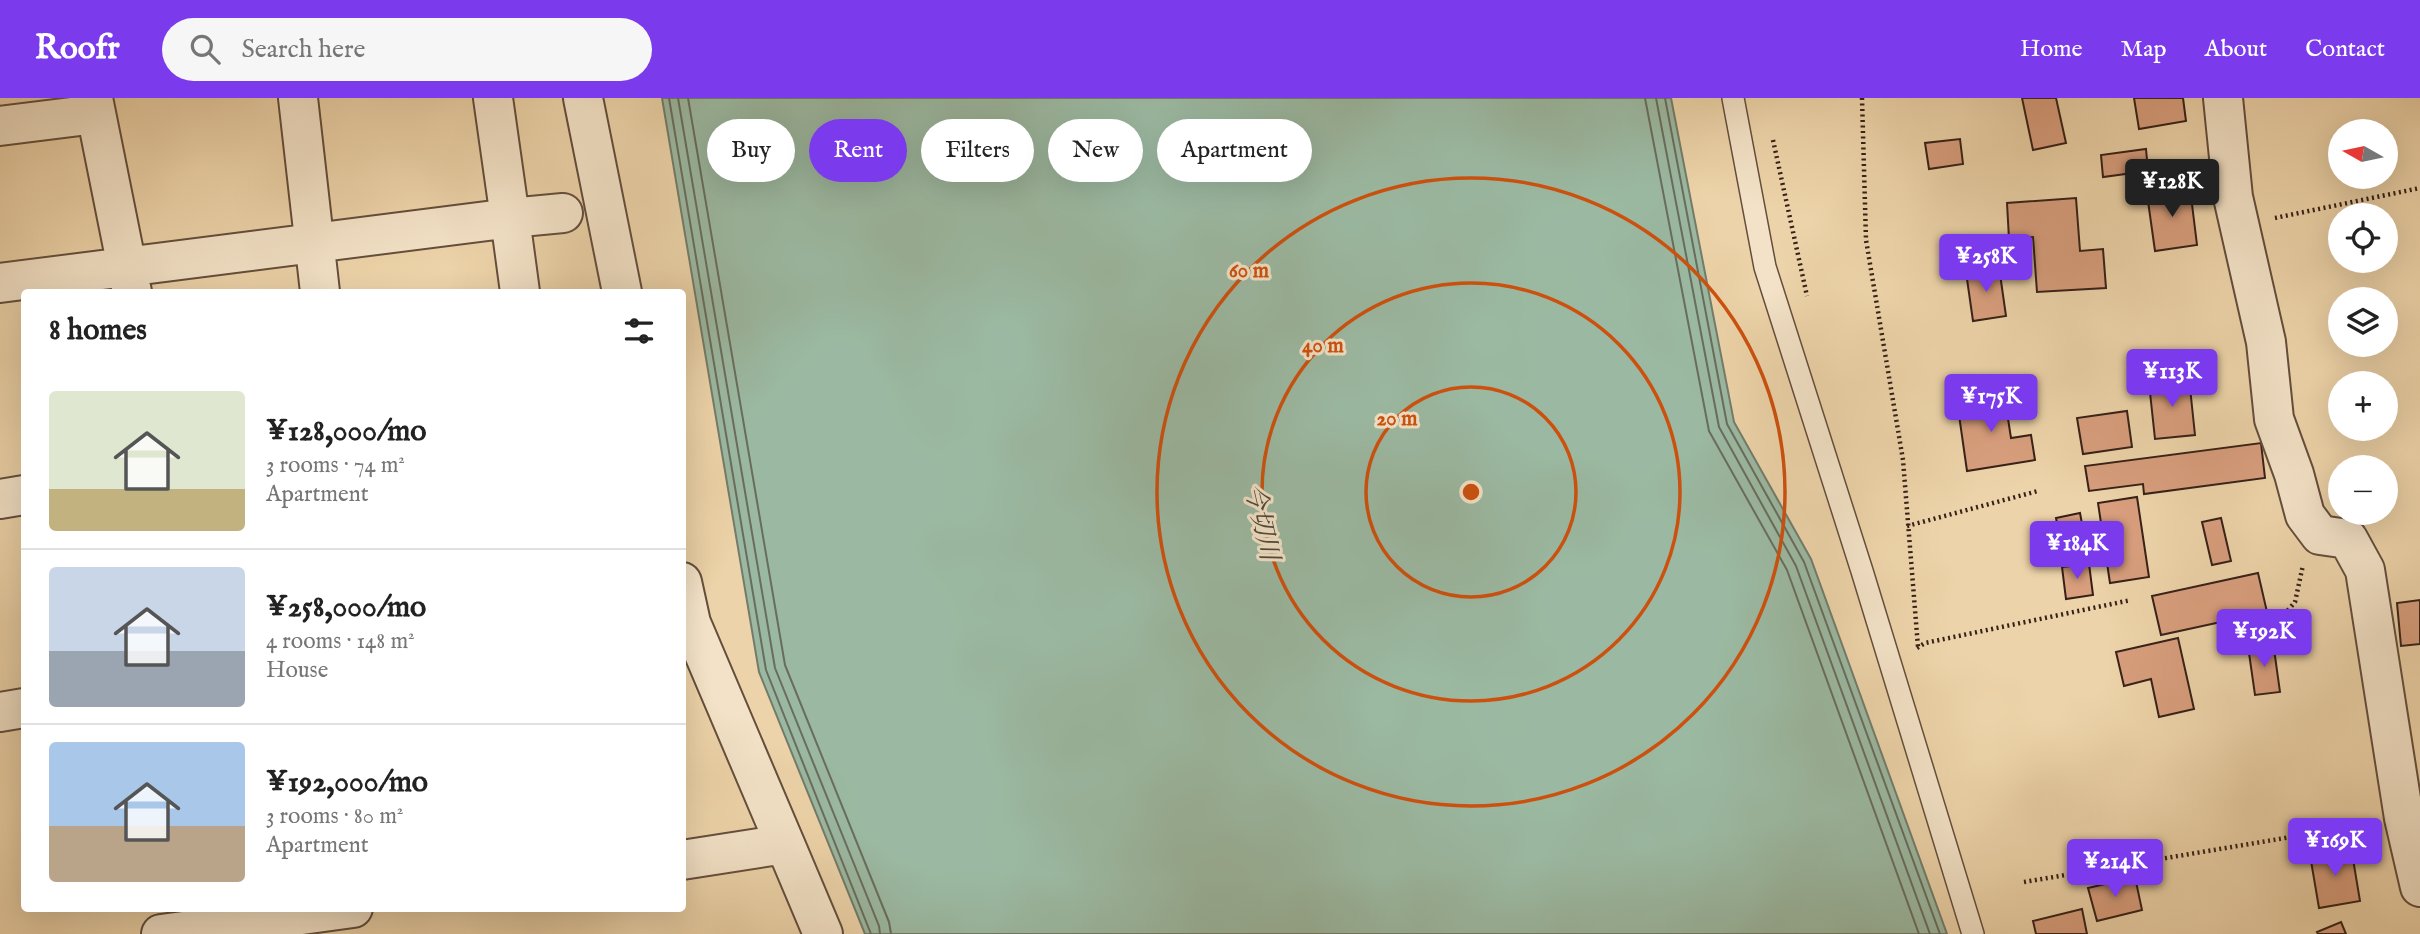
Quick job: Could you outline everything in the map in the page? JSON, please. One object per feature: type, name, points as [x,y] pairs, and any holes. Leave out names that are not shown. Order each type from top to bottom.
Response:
[{"type":"street","points":[[298,98],[320,289]]},
{"type":"street","points":[[492,98],[520,289]]},
{"type":"street","points":[[583,98],[621,289]]},
{"type":"street","points":[[2223,98],[2233,197],[2266,342],[2274,419],[2294,474],[2305,515],[2320,535],[2348,539],[2365,570],[2403,818],[2420,887]]},
{"type":"street","points":[[0,127],[94,106],[130,280]]},
{"type":"street","points":[[0,283],[130,280],[313,244],[564,213]]},
{"type":"street","points":[[0,499],[21,496]]},
{"type":"street","points":[[686,600],[691,623],[823,934]]},
{"type":"street","points":[[0,712],[21,708]]},
{"type":"street","points":[[686,859],[785,845]]},
{"type":"street","points":[[161,934],[229,917],[298,912]]},
{"type":"lane","points":[[1733,98],[1765,267],[1973,934]]},
{"type":"path","points":[[1862,98],[1866,240],[1903,460],[1918,647]]},
{"type":"path","points":[[2240,225],[2420,188]]},
{"type":"path","points":[[1908,526],[2038,492]]},
{"type":"path","points":[[2277,623],[2295,602],[2312,524]]},
{"type":"path","points":[[1890,661],[1925,643],[2131,600]]},
{"type":"path","points":[[2024,882],[2403,818]]},
{"type":"water","name":"今切川","points":[[662,98],[1671,98],[1734,422],[1811,559],[1947,934],[865,934],[759,672]]},
{"type":"building","points":[[2022,98],[2056,98],[2066,143],[2033,150]]},
{"type":"building","points":[[2134,98],[2183,98],[2186,121],[2139,129]]},
{"type":"building","points":[[1960,139],[1963,164],[1929,169],[1925,143]]},
{"type":"building","points":[[2146,149],[2148,171],[2103,177],[2101,155]]},
{"type":"building","points":[[2190,188],[2197,245],[2155,251],[2147,194]]},
{"type":"building","points":[[2076,198],[2080,251],[2103,249],[2106,288],[2037,292],[2033,237],[2009,239],[2007,203]]},
{"type":"building","points":[[1999,267],[2006,316],[1973,321],[1966,272]]},
{"type":"building","points":[[2189,378],[2195,435],[2155,439],[2149,383]]},
{"type":"building","points":[[2004,393],[2011,438],[2031,435],[2035,460],[1967,471],[1957,401]]},
{"type":"building","points":[[2127,411],[2132,447],[2083,454],[2077,418]]},
{"type":"building","points":[[2261,443],[2265,478],[2144,494],[2143,484],[2089,491],[2085,466]]},
{"type":"building","points":[[2137,497],[2149,577],[2110,583],[2098,503]]},
{"type":"building","points":[[2080,513],[2088,556],[2064,560],[2056,518]]},
{"type":"building","points":[[2221,518],[2231,561],[2212,565],[2202,522]]},
{"type":"building","points":[[2089,564],[2093,595],[2066,599],[2062,567]]},
{"type":"building","points":[[2258,573],[2267,612],[2161,635],[2152,596]]},
{"type":"building","points":[[2420,600],[2420,644],[2401,646],[2397,603]]},
{"type":"building","points":[[2178,638],[2194,709],[2159,717],[2151,679],[2124,686],[2116,652]]},
{"type":"building","points":[[2273,642],[2280,692],[2255,695],[2248,646]]},
{"type":"building","points":[[2351,847],[2360,901],[2319,908],[2310,855]]},
{"type":"building","points":[[2135,877],[2142,910],[2097,921],[2088,888]]},
{"type":"building","points":[[2082,909],[2087,934],[2036,934],[2033,921]]},
{"type":"building","points":[[2341,922],[2346,934],[2317,932]]}]
